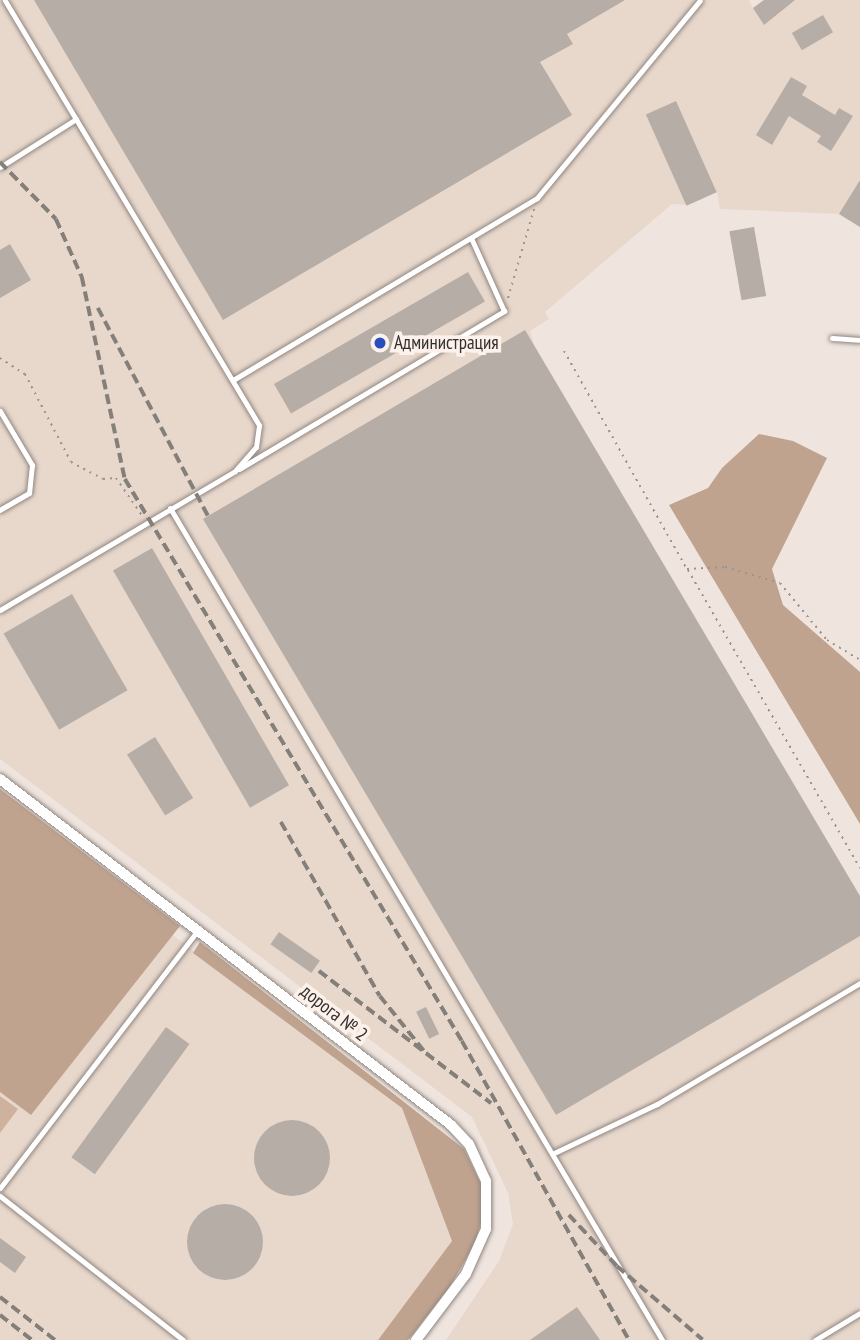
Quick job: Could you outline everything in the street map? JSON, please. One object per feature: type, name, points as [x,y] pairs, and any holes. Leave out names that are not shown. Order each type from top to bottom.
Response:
[{"type":"street","name":"дорога № 2","points":[[0,779],[451,1125],[479,1162],[486,1181],[486,1229],[466,1274],[416,1340]]},
{"type":"lane","points":[[5,0],[259,425],[256,447],[235,471]]},
{"type":"lane","points":[[233,380],[537,198],[699,0]]},
{"type":"lane","points":[[0,167],[76,119]]},
{"type":"lane","points":[[0,610],[504,311],[471,238]]},
{"type":"lane","points":[[832,338],[860,340]]},
{"type":"lane","points":[[0,411],[32,466],[29,493],[0,510]]},
{"type":"lane","points":[[170,508],[554,1153],[662,1340]]},
{"type":"lane","points":[[0,1188],[198,930]]},
{"type":"lane","points":[[554,1153],[657,1104],[860,984]]},
{"type":"lane","points":[[0,1196],[183,1340]]},
{"type":"lane","points":[[816,1340],[860,1313]]},
{"type":"path","points":[[504,311],[537,198]]},
{"type":"path","points":[[564,351],[860,868]]},
{"type":"path","points":[[0,358],[25,374],[71,462],[103,479],[116,478],[146,523]]},
{"type":"path","points":[[687,569],[725,568],[780,583],[827,640],[860,660]]},
{"type":"shaded area","points":[[0,0],[749,0],[753,8],[764,0],[860,0],[860,227],[839,214],[720,209],[717,192],[687,205],[672,204],[545,312],[549,319],[530,331],[534,345],[860,900],[860,1340],[446,1340],[499,1261],[513,1224],[508,1193],[472,1117],[0,759]]},
{"type":"shaded area","points":[[759,434],[793,441],[827,458],[772,569],[783,605],[860,672],[860,824],[669,505],[708,488],[722,468]]},
{"type":"shaded area","points":[[0,789],[180,926],[31,1115],[0,1092]]},
{"type":"shaded area","points":[[81,866],[402,1108],[453,1241],[378,1340],[0,1340],[0,968]]},
{"type":"shaded area","points":[[200,942],[464,1149],[482,1186],[482,1220],[474,1245],[449,1288],[408,1340],[378,1340],[452,1241],[402,1108],[193,953]]},
{"type":"shaded area","points":[[0,1096],[18,1109],[0,1133]]},
{"type":"building","points":[[34,0],[625,0],[567,34],[573,44],[540,62],[572,115],[223,320]]},
{"type":"building","points":[[764,0],[795,0],[764,25],[753,8]]},
{"type":"building","points":[[823,15],[833,32],[802,50],[792,33]]},
{"type":"building","points":[[791,77],[807,86],[802,95],[835,115],[839,108],[853,116],[831,151],[817,142],[821,136],[789,116],[772,145],[756,135]]},
{"type":"building","points":[[676,101],[717,192],[687,206],[646,114]]},
{"type":"building","points":[[860,180],[860,227],[839,214]]},
{"type":"building","points":[[754,227],[766,296],[742,300],[729,231]]},
{"type":"building","points":[[10,244],[31,280],[0,298],[0,250]]},
{"type":"building","name":"Администрация","points":[[468,272],[485,301],[291,413],[274,384]]},
{"type":"building","points":[[525,330],[860,896],[860,936],[556,1115],[203,519]]},
{"type":"building","points":[[152,548],[289,785],[250,808],[113,570]]},
{"type":"building","points":[[72,594],[128,690],[59,730],[4,634]]},
{"type":"building","points":[[155,737],[193,798],[165,816],[127,754]]},
{"type":"building","points":[[279,932],[320,961],[311,973],[270,944]]},
{"type":"building","points":[[426,1007],[439,1034],[429,1039],[416,1012]]},
{"type":"building","points":[[166,1027],[189,1044],[95,1174],[71,1157]]},
{"type":"building","points":[[285,1120],[299,1120],[313,1126],[324,1137],[330,1158],[327,1173],[319,1185],[299,1196],[285,1196],[271,1190],[260,1179],[254,1165],[254,1151],[260,1137],[271,1126]]},
{"type":"building","points":[[218,1204],[232,1204],[246,1210],[257,1221],[263,1242],[260,1257],[252,1269],[232,1280],[218,1280],[204,1274],[193,1263],[187,1249],[187,1235],[193,1221],[204,1210]]},
{"type":"building","points":[[0,1238],[26,1257],[15,1273],[0,1262]]},
{"type":"building","points":[[577,1307],[600,1340],[530,1340]]},
{"type":"railway","points":[[0,162],[56,219],[82,277],[125,479],[462,1041],[629,1340]]},
{"type":"railway","points":[[98,308],[208,516]]},
{"type":"railway","points":[[281,822],[380,996],[424,1051]]},
{"type":"railway","points":[[319,971],[491,1103]]},
{"type":"railway","points":[[569,1215],[617,1266],[703,1340]]},
{"type":"railway","points":[[0,1297],[55,1340]]},
{"type":"railway","points":[[0,1315],[32,1340]]},
{"type":"place","name":"Администрация","points":[[380,343]]}]
